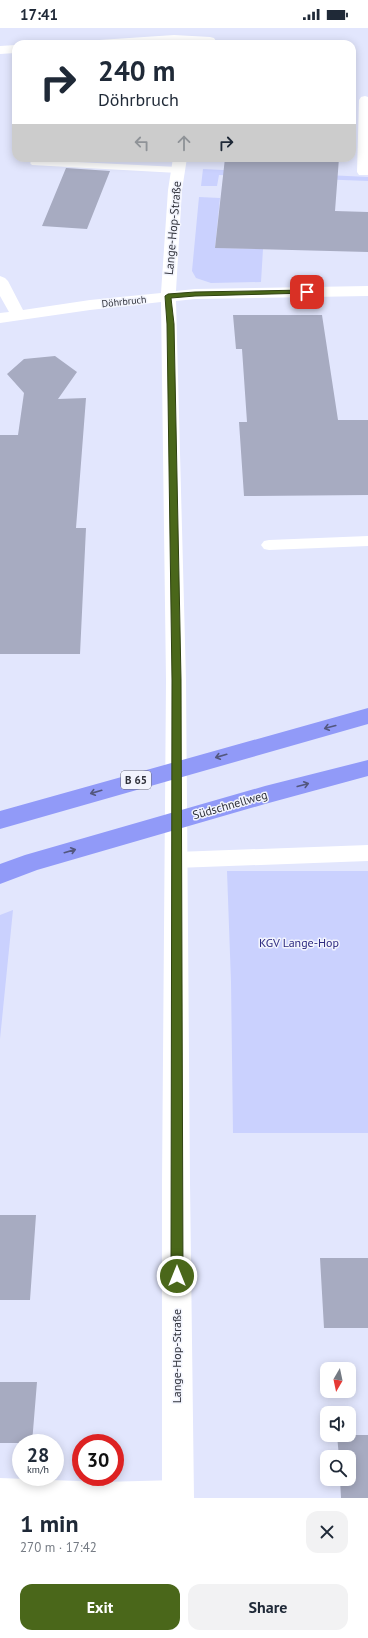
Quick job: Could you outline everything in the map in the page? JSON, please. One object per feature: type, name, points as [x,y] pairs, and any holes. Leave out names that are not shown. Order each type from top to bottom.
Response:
[{"type":"highway","name":"B 65","points":[[7,817],[368,716]]},
{"type":"highway","name":"Südschnellweg","points":[[0,874],[33,862],[265,795],[368,768]]},
{"type":"street","points":[[210,40],[213,28]]},
{"type":"street","points":[[159,40],[183,40]]},
{"type":"street","points":[[0,50],[12,49]]},
{"type":"street","points":[[364,172],[358,129],[365,100]]},
{"type":"street","name":"Lange-Hop-Straße","points":[[178,1495],[176,680],[170,324],[168,296],[175,190],[179,164]]},
{"type":"street","points":[[0,281],[18,315]]},
{"type":"street","name":"Döhrbruch","points":[[0,318],[202,293],[368,291]]},
{"type":"lane","points":[[36,163],[179,164]]},
{"type":"lane","points":[[269,545],[368,541]]},
{"type":"lane","points":[[176,860],[368,853]]},
{"type":"lane","points":[[0,1491],[102,1495],[178,1495]]},
{"type":"green space","points":[[203,169],[368,177],[368,181],[219,175],[217,186],[201,186]]},
{"type":"green space","points":[[199,197],[220,198],[215,248],[263,249],[261,282],[211,283],[196,278],[192,271]]},
{"type":"green space","name":"KGV Lange-Hop","points":[[227,871],[368,871],[368,1133],[233,1133],[231,982]]},
{"type":"green space","points":[[13,910],[0,1039],[0,915]]},
{"type":"building","points":[[225,162],[339,162],[335,211],[368,212],[368,252],[215,248]]},
{"type":"building","points":[[66,168],[110,171],[87,229],[42,226]]},
{"type":"building","points":[[233,315],[322,315],[338,420],[368,420],[368,495],[244,496],[239,422],[247,422],[242,349],[236,349]]},
{"type":"building","points":[[55,356],[77,372],[58,399],[86,398],[76,528],[86,528],[80,654],[0,654],[0,435],[18,435],[24,393],[7,374],[24,359]]},
{"type":"building","points":[[0,1215],[36,1215],[30,1300],[0,1300]]},
{"type":"building","points":[[320,1258],[368,1258],[368,1328],[324,1328]]},
{"type":"building","points":[[0,1382],[37,1382],[33,1434],[12,1434],[12,1443],[0,1443]]},
{"type":"building","points":[[356,1435],[368,1435],[368,1498],[341,1498],[340,1486],[356,1486],[356,1450],[338,1450],[338,1442],[356,1442]]},
{"type":"route","points":[[177,1276],[176,680],[170,324],[168,296],[195,294],[307,292]]}]
